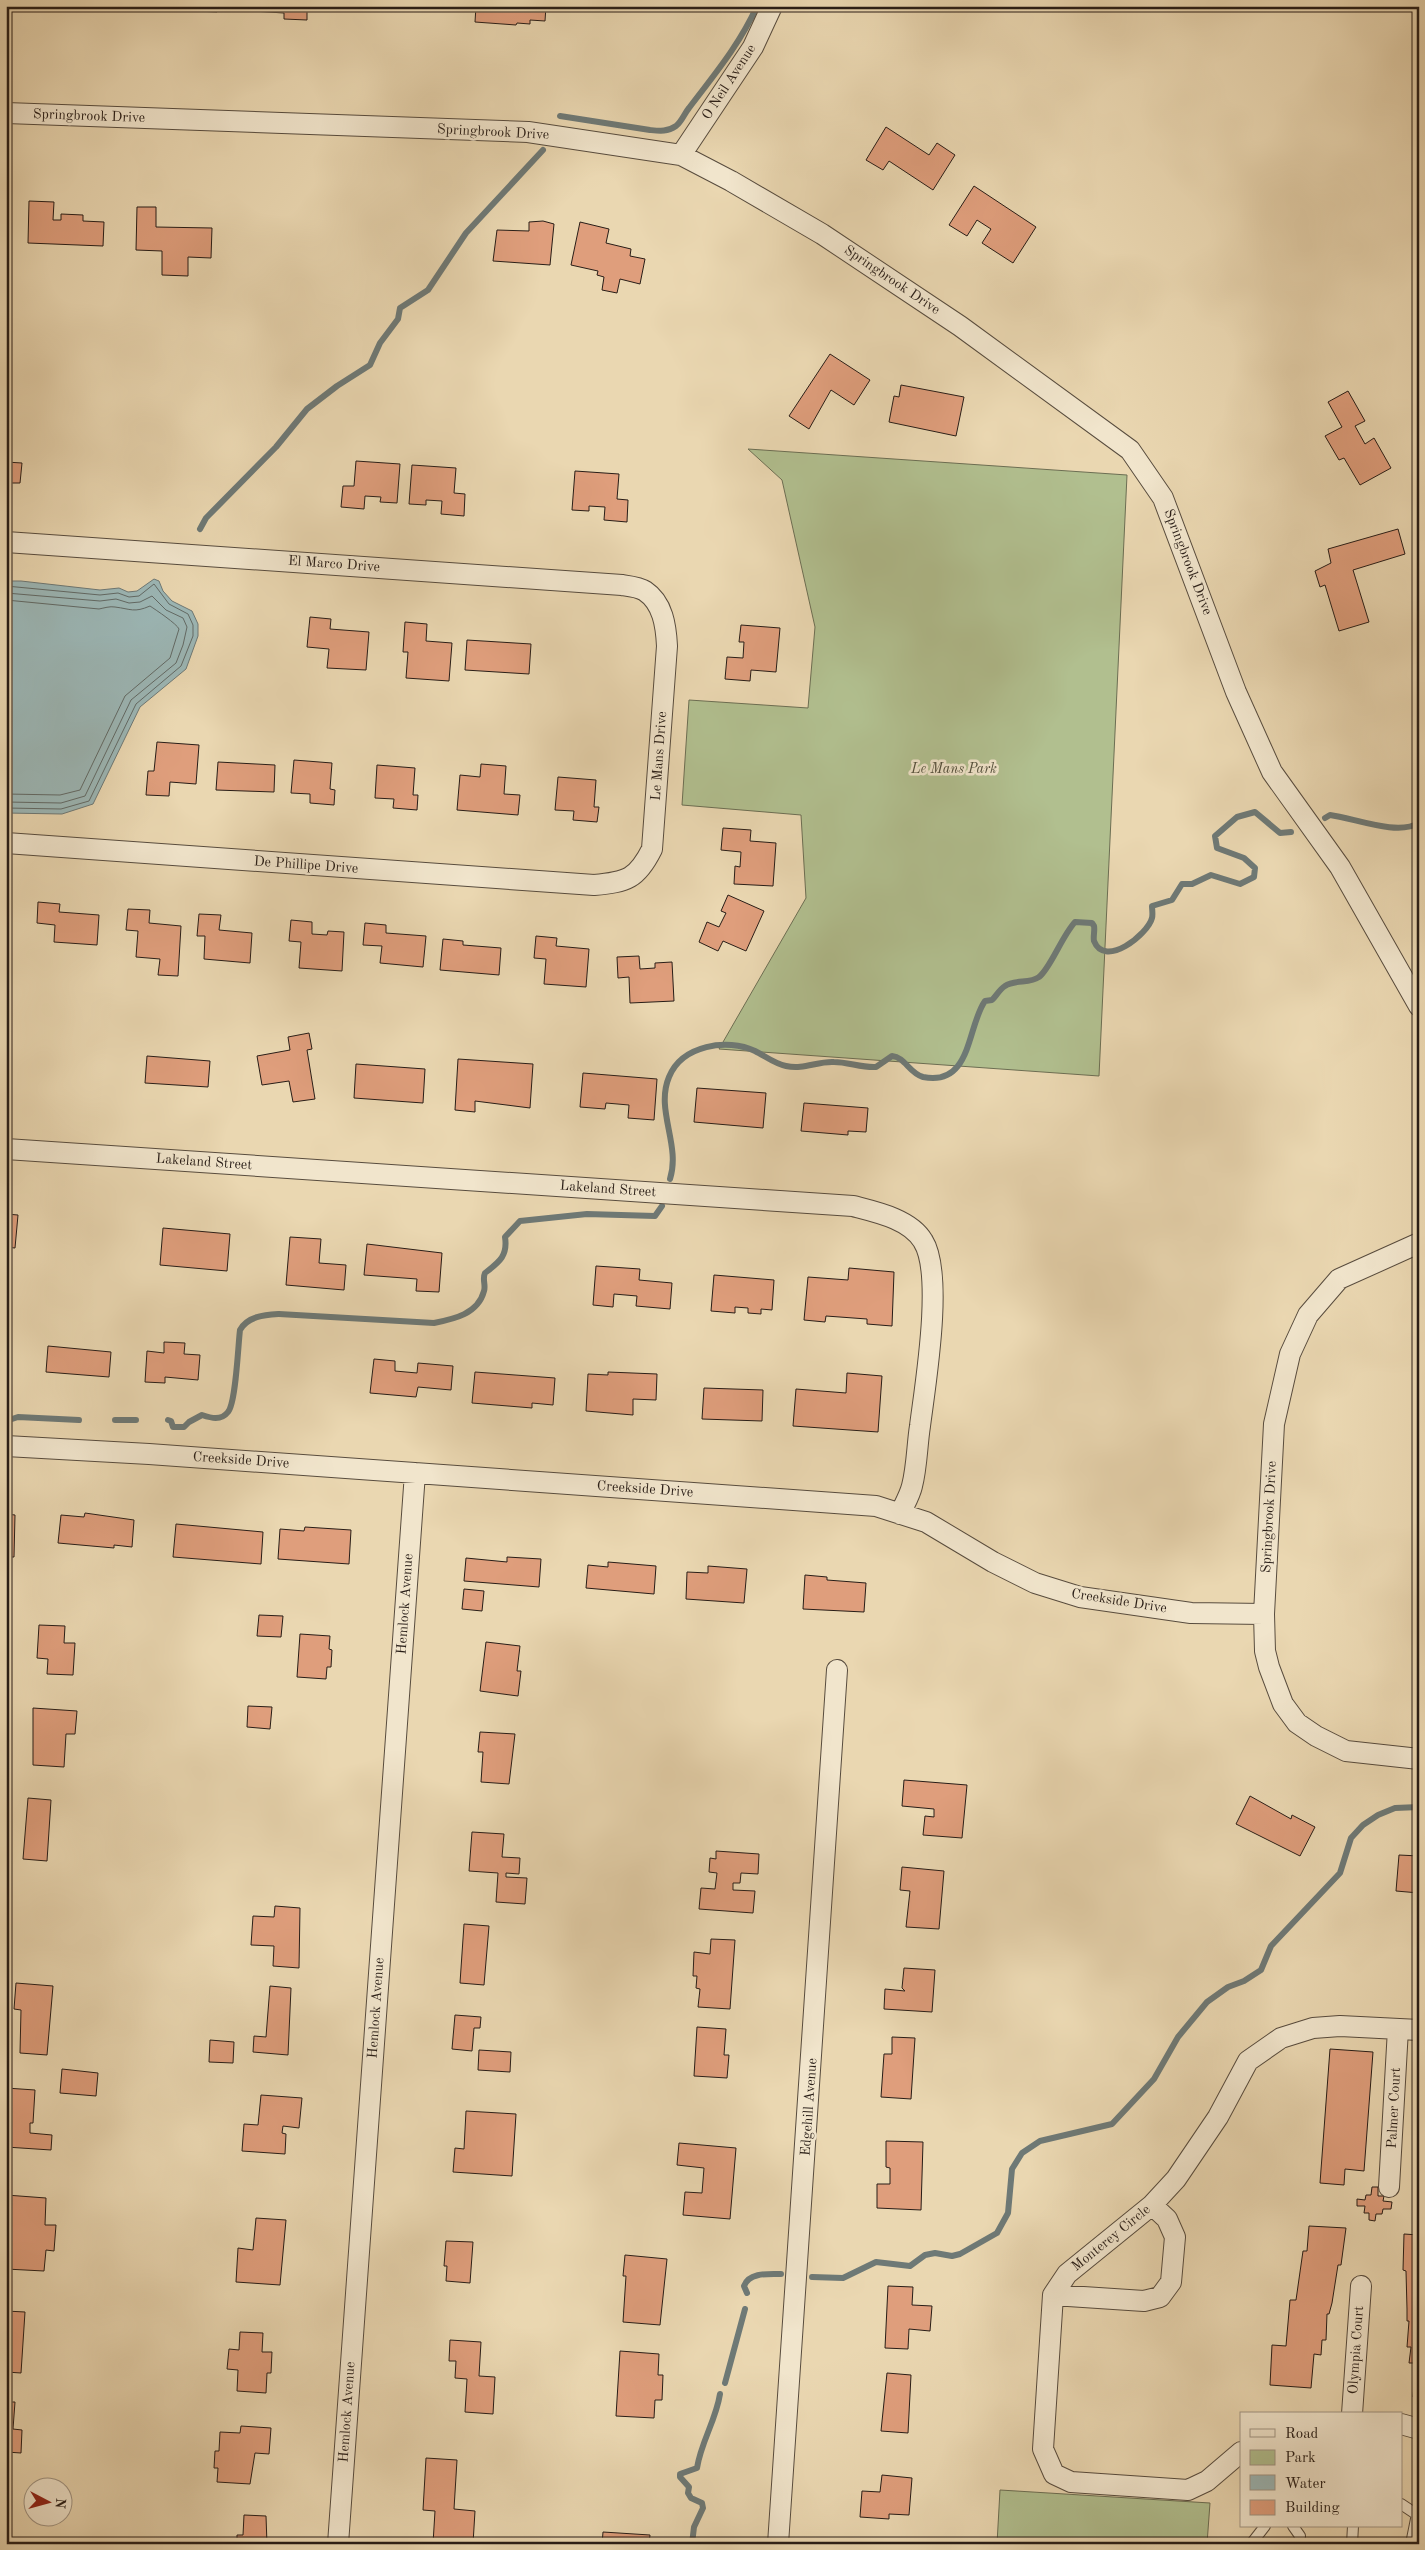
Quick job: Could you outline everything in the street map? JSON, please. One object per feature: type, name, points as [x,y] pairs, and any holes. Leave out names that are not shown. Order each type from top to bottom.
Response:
[{"type":"street","name":"O Neil Avenue","points":[[681,155],[753,47],[772,6]]},
{"type":"street","name":"Springbrook Drive","points":[[6,113],[528,132],[681,155],[822,234],[960,326],[1130,450],[1164,498],[1236,692],[1272,772],[1340,868],[1419,1006]]},
{"type":"street","name":"El Marco Drive","points":[[6,542],[622,584],[644,591],[656,602]]},
{"type":"street","name":"Le Mans Drive","points":[[605,884],[629,878],[643,868],[652,850],[667,646],[665,622],[656,602]]},
{"type":"street","name":"De Phillipe Drive","points":[[6,843],[584,885],[605,884]]},
{"type":"street","name":"Lakeland Street","points":[[6,1149],[853,1206],[885,1215],[908,1227],[923,1241],[930,1264],[932,1294],[932,1332],[912,1486],[900,1514]]},
{"type":"street","name":"Springbrook Drive","points":[[1419,1243],[1339,1279],[1308,1314],[1290,1354],[1274,1424],[1264,1614],[1269,1667],[1283,1704],[1297,1722],[1316,1736],[1346,1751],[1419,1759]]},
{"type":"street","name":"Creekside Drive","points":[[6,1446],[876,1506],[926,1522],[993,1562],[1035,1583],[1080,1597],[1191,1612],[1264,1614]]},
{"type":"street","name":"Hemlock Avenue","points":[[338,2544],[415,1473]]},
{"type":"street","name":"Edgehill Avenue","points":[[778,2544],[837,1670]]},
{"type":"street","name":"Monterey Circle","points":[[1240,2453],[1207,2481],[1188,2490],[1070,2482],[1054,2474],[1043,2449],[1053,2295],[1067,2274],[1152,2205],[1176,2179],[1204,2139],[1248,2061],[1281,2038],[1313,2028],[1340,2026],[1419,2030]]},
{"type":"street","name":"Palmer Court","points":[[1389,2186],[1398,2029]]},
{"type":"street","points":[[1053,2295],[1144,2301],[1160,2297],[1171,2282],[1175,2237],[1167,2219],[1152,2205]]},
{"type":"street","name":"Olympia Court","points":[[1352,2412],[1361,2286]]},
{"type":"street","points":[[1402,2424],[1419,2429]]},
{"type":"lane","points":[[1402,2505],[1418,2515],[1410,2544]]},
{"type":"lane","points":[[1251,2544],[1263,2528]]},
{"type":"lane","points":[[1294,2528],[1300,2536],[1300,2544]]},
{"type":"lane","points":[[1352,2544],[1353,2528]]},
{"type":"green space","name":"Le Mans Park","points":[[748,449],[1127,475],[1099,1076],[719,1049],[806,898],[801,815],[682,805],[689,700],[808,708],[815,627],[782,480]]},
{"type":"green space","points":[[1000,2490],[1210,2503],[1207,2544],[997,2544]]},
{"type":"water","points":[[154,579],[159,581],[163,591],[172,601],[192,611],[198,624],[198,636],[186,669],[140,707],[93,804],[62,814],[6,813],[6,581],[100,590],[119,588],[128,592],[137,591]]},
{"type":"building","points":[[167,6],[217,6],[217,12],[197,11],[197,7]]},
{"type":"building","points":[[254,6],[325,6],[324,9],[307,9],[307,20],[284,19],[284,13],[253,11]]},
{"type":"building","points":[[476,6],[546,6],[545,21],[530,20],[530,24],[517,23],[516,25],[475,22]]},
{"type":"building","points":[[886,127],[929,155],[937,143],[955,155],[933,190],[889,161],[883,170],[866,160]]},
{"type":"building","points":[[974,186],[1036,227],[1013,263],[982,243],[991,229],[977,220],[967,236],[949,225]]},
{"type":"building","points":[[29,201],[54,202],[53,220],[61,220],[61,214],[83,215],[83,221],[104,222],[103,246],[28,243]]},
{"type":"building","points":[[137,207],[156,207],[156,227],[212,228],[211,258],[188,257],[188,276],[162,275],[162,251],[136,250]]},
{"type":"building","points":[[543,221],[554,224],[550,265],[493,261],[497,230],[529,231],[529,222]]},
{"type":"building","points":[[580,222],[609,229],[606,243],[631,249],[630,256],[645,259],[640,284],[620,279],[617,293],[602,290],[604,277],[597,275],[598,271],[571,265]]},
{"type":"building","points":[[830,354],[870,380],[854,405],[831,390],[809,429],[789,416]]},
{"type":"building","points":[[901,385],[964,397],[956,436],[889,422],[894,396],[899,397]]},
{"type":"building","points":[[1348,391],[1365,421],[1355,426],[1365,444],[1374,438],[1391,468],[1360,485],[1344,458],[1339,460],[1325,436],[1342,427],[1328,402]]},
{"type":"building","points":[[356,461],[400,464],[397,503],[380,502],[381,497],[365,496],[364,509],[341,507],[343,486],[354,486]]},
{"type":"building","points":[[6,462],[22,463],[20,483],[6,483]]},
{"type":"building","points":[[412,465],[456,468],[454,493],[465,494],[464,516],[441,514],[442,501],[426,500],[426,505],[409,504]]},
{"type":"building","points":[[575,471],[619,474],[617,499],[628,500],[627,522],[604,520],[605,507],[589,506],[589,511],[572,510]]},
{"type":"building","points":[[1398,529],[1405,554],[1353,570],[1369,622],[1339,631],[1325,585],[1320,587],[1315,571],[1331,563],[1328,549]]},
{"type":"building","points":[[310,617],[331,619],[330,629],[369,632],[366,670],[327,668],[329,649],[307,647]]},
{"type":"building","points":[[405,622],[427,624],[426,641],[452,643],[449,681],[406,678],[408,652],[403,652]]},
{"type":"building","points":[[741,625],[780,628],[776,672],[751,670],[750,681],[725,679],[727,657],[743,658],[744,642],[739,642]]},
{"type":"building","points":[[467,640],[531,644],[529,674],[465,670]]},
{"type":"building","points":[[157,742],[199,745],[196,784],[170,782],[169,796],[146,795],[148,771],[154,771]]},
{"type":"building","points":[[294,760],[332,763],[330,789],[335,790],[334,805],[310,803],[310,794],[291,793]]},
{"type":"building","points":[[218,762],[275,765],[274,792],[216,790]]},
{"type":"building","points":[[481,764],[506,766],[504,794],[520,795],[518,815],[457,810],[460,775],[480,777]]},
{"type":"building","points":[[377,765],[415,768],[413,795],[418,795],[417,810],[393,808],[394,799],[375,798]]},
{"type":"building","points":[[558,777],[596,780],[594,807],[599,807],[597,822],[573,820],[574,811],[555,810]]},
{"type":"building","points":[[723,828],[751,830],[750,841],[776,843],[773,886],[734,884],[735,866],[740,867],[741,852],[721,850]]},
{"type":"building","points":[[728,895],[764,911],[746,951],[723,941],[718,951],[699,942],[707,922],[719,927],[726,913],[721,911]]},
{"type":"building","points":[[38,902],[60,904],[59,912],[99,915],[97,945],[54,942],[55,925],[37,923]]},
{"type":"building","points":[[128,909],[150,910],[149,923],[181,926],[178,976],[158,975],[160,959],[136,957],[138,931],[126,930]]},
{"type":"building","points":[[199,914],[221,915],[219,930],[252,933],[250,963],[204,959],[205,936],[197,936]]},
{"type":"building","points":[[291,920],[312,922],[312,934],[327,935],[328,931],[344,932],[342,971],[299,968],[301,942],[289,941]]},
{"type":"building","points":[[365,923],[386,925],[386,933],[426,936],[423,967],[380,963],[382,946],[363,945]]},
{"type":"building","points":[[536,936],[557,938],[556,946],[589,949],[586,987],[544,984],[546,959],[534,958]]},
{"type":"building","points":[[443,939],[463,941],[463,945],[501,948],[499,975],[440,970]]},
{"type":"building","points":[[639,956],[640,969],[655,968],[655,963],[672,962],[674,1001],[630,1003],[629,977],[618,978],[617,957]]},
{"type":"building","points":[[309,1033],[312,1049],[307,1050],[315,1099],[293,1102],[289,1081],[262,1085],[257,1056],[290,1050],[288,1037]]},
{"type":"building","points":[[147,1056],[210,1061],[208,1087],[145,1083]]},
{"type":"building","points":[[458,1059],[533,1064],[530,1108],[475,1101],[475,1112],[455,1110]]},
{"type":"building","points":[[356,1064],[425,1069],[423,1103],[354,1098]]},
{"type":"building","points":[[583,1073],[657,1079],[654,1120],[628,1118],[629,1105],[606,1103],[605,1109],[580,1107]]},
{"type":"building","points":[[697,1088],[766,1093],[763,1128],[694,1122]]},
{"type":"building","points":[[804,1103],[868,1108],[866,1132],[848,1131],[848,1135],[801,1131]]},
{"type":"building","points":[[6,1214],[18,1215],[15,1248],[6,1247]]},
{"type":"building","points":[[163,1228],[230,1234],[227,1271],[160,1265]]},
{"type":"building","points":[[290,1237],[321,1239],[319,1263],[346,1265],[344,1290],[286,1285]]},
{"type":"building","points":[[367,1244],[442,1253],[439,1292],[416,1291],[417,1279],[364,1275]]},
{"type":"building","points":[[596,1266],[640,1269],[639,1280],[672,1283],[670,1309],[636,1306],[637,1296],[614,1294],[613,1307],[593,1305]]},
{"type":"building","points":[[849,1268],[894,1272],[892,1326],[867,1324],[867,1319],[826,1316],[825,1322],[804,1320],[808,1277],[848,1280]]},
{"type":"building","points":[[714,1275],[774,1280],[772,1310],[761,1309],[761,1314],[748,1313],[748,1308],[735,1307],[735,1313],[711,1311]]},
{"type":"building","points":[[164,1342],[185,1343],[184,1354],[200,1355],[198,1380],[165,1377],[165,1383],[145,1382],[147,1351],[164,1353]]},
{"type":"building","points":[[48,1346],[111,1352],[109,1377],[46,1372]]},
{"type":"building","points":[[374,1359],[395,1361],[395,1371],[417,1373],[418,1363],[453,1366],[451,1390],[418,1387],[416,1397],[370,1393]]},
{"type":"building","points":[[475,1372],[555,1378],[553,1405],[532,1403],[532,1408],[472,1403]]},
{"type":"building","points":[[608,1372],[657,1374],[656,1400],[633,1399],[633,1415],[586,1411],[588,1374],[608,1375]]},
{"type":"building","points":[[847,1373],[882,1376],[878,1432],[793,1426],[796,1389],[846,1393]]},
{"type":"building","points":[[704,1388],[763,1390],[762,1421],[702,1419]]},
{"type":"building","points":[[85,1513],[134,1520],[132,1547],[114,1545],[114,1548],[58,1543],[61,1515],[84,1517]]},
{"type":"building","points":[[6,1514],[15,1515],[14,1557],[6,1557]]},
{"type":"building","points":[[176,1524],[263,1532],[261,1564],[173,1557]]},
{"type":"building","points":[[305,1527],[351,1530],[349,1564],[278,1559],[280,1529],[304,1531]]},
{"type":"building","points":[[507,1557],[541,1559],[539,1587],[464,1581],[466,1558],[507,1562]]},
{"type":"building","points":[[608,1562],[656,1566],[654,1594],[586,1588],[588,1565],[608,1567]]},
{"type":"building","points":[[708,1566],[747,1569],[744,1603],[686,1599],[687,1572],[708,1573]]},
{"type":"building","points":[[805,1575],[827,1577],[827,1580],[866,1583],[864,1612],[803,1609]]},
{"type":"building","points":[[464,1589],[484,1591],[482,1611],[462,1609]]},
{"type":"building","points":[[259,1615],[283,1616],[281,1637],[257,1636]]},
{"type":"building","points":[[39,1625],[65,1626],[64,1643],[75,1643],[73,1675],[47,1674],[48,1659],[37,1658]]},
{"type":"building","points":[[300,1634],[330,1636],[329,1649],[332,1650],[331,1667],[327,1667],[326,1679],[297,1677]]},
{"type":"building","points":[[486,1642],[520,1646],[517,1671],[521,1671],[518,1696],[480,1691]]},
{"type":"building","points":[[248,1706],[272,1707],[270,1729],[247,1727]]},
{"type":"building","points":[[33,1708],[77,1711],[75,1734],[66,1734],[64,1767],[33,1765]]},
{"type":"building","points":[[480,1732],[515,1734],[509,1784],[481,1782],[483,1752],[478,1752]]},
{"type":"building","points":[[904,1780],[967,1785],[962,1838],[923,1835],[925,1816],[934,1817],[934,1809],[902,1806]]},
{"type":"building","points":[[1250,1796],[1291,1819],[1292,1815],[1315,1827],[1300,1856],[1236,1824]]},
{"type":"building","points":[[28,1798],[51,1800],[47,1861],[23,1859]]},
{"type":"building","points":[[472,1832],[504,1834],[502,1857],[520,1858],[519,1874],[506,1873],[506,1877],[527,1878],[525,1904],[496,1902],[498,1873],[469,1871]]},
{"type":"building","points":[[716,1851],[759,1854],[758,1874],[741,1873],[740,1883],[733,1883],[733,1890],[755,1891],[753,1913],[699,1909],[701,1888],[715,1889],[717,1873],[709,1872],[710,1858],[716,1859]]},
{"type":"building","points":[[1399,1855],[1419,1856],[1419,1893],[1396,1891]]},
{"type":"building","points":[[902,1867],[944,1871],[939,1929],[906,1927],[910,1891],[900,1890]]},
{"type":"building","points":[[275,1906],[300,1908],[299,1968],[273,1966],[274,1946],[251,1945],[253,1916],[274,1917]]},
{"type":"building","points":[[464,1924],[489,1926],[484,1985],[460,1983]]},
{"type":"building","points":[[711,1939],[735,1940],[730,2009],[698,2007],[700,1989],[696,1988],[697,1976],[693,1976],[694,1952],[710,1954]]},
{"type":"building","points":[[904,1968],[935,1970],[932,2012],[884,2009],[885,1989],[905,1991],[902,1988]]},
{"type":"building","points":[[16,1983],[53,1986],[47,2055],[20,2053],[21,2010],[14,2009]]},
{"type":"building","points":[[270,1986],[291,1988],[288,2055],[253,2052],[254,2036],[266,2037]]},
{"type":"building","points":[[455,2015],[481,2017],[480,2028],[474,2028],[472,2051],[452,2049]]},
{"type":"building","points":[[697,2027],[726,2029],[724,2055],[729,2055],[727,2078],[694,2076]]},
{"type":"building","points":[[892,2037],[915,2038],[911,2099],[881,2097],[884,2054],[892,2054]]},
{"type":"building","points":[[210,2040],[234,2042],[233,2063],[209,2062]]},
{"type":"building","points":[[1330,2049],[1373,2052],[1364,2171],[1345,2169],[1344,2185],[1320,2183]]},
{"type":"building","points":[[479,2050],[511,2052],[510,2072],[478,2070]]},
{"type":"building","points":[[62,2069],[98,2073],[96,2096],[60,2093]]},
{"type":"building","points":[[6,2088],[35,2090],[33,2123],[30,2123],[30,2133],[52,2135],[51,2150],[6,2147]]},
{"type":"building","points":[[261,2095],[302,2098],[299,2128],[283,2126],[282,2133],[286,2134],[285,2154],[242,2151],[244,2124],[258,2125]]},
{"type":"building","points":[[466,2111],[516,2114],[512,2176],[453,2172],[455,2148],[464,2149]]},
{"type":"building","points":[[886,2141],[923,2142],[921,2210],[877,2208],[877,2184],[890,2184],[890,2168],[886,2167]]},
{"type":"building","points":[[679,2143],[736,2148],[730,2219],[683,2215],[685,2192],[702,2193],[704,2168],[677,2165]]},
{"type":"building","points":[[1372,2187],[1378,2187],[1378,2196],[1384,2196],[1383,2201],[1392,2202],[1391,2209],[1383,2209],[1382,2214],[1376,2214],[1375,2221],[1369,2220],[1369,2213],[1364,2213],[1365,2206],[1357,2206],[1357,2199],[1365,2200],[1366,2195],[1371,2195]]},
{"type":"building","points":[[6,2195],[46,2198],[45,2225],[56,2225],[54,2251],[46,2250],[44,2271],[6,2269]]},
{"type":"building","points":[[256,2218],[286,2220],[280,2285],[236,2282],[238,2248],[253,2250]]},
{"type":"building","points":[[1309,2226],[1346,2228],[1341,2265],[1338,2265],[1332,2303],[1329,2314],[1327,2314],[1326,2340],[1322,2340],[1321,2355],[1314,2354],[1311,2388],[1270,2385],[1272,2345],[1286,2346],[1290,2300],[1296,2300],[1303,2251],[1307,2251]]},
{"type":"building","points":[[1404,2234],[1419,2235],[1419,2397],[1413,2397],[1416,2363],[1409,2363],[1411,2347],[1407,2347],[1409,2321],[1407,2321],[1406,2271],[1403,2270]]},
{"type":"building","points":[[446,2241],[473,2242],[470,2283],[446,2281],[447,2266],[444,2266]]},
{"type":"building","points":[[625,2255],[667,2259],[660,2325],[623,2322],[626,2276],[623,2276]]},
{"type":"building","points":[[888,2286],[913,2287],[912,2305],[932,2306],[930,2331],[909,2329],[908,2349],[885,2348]]},
{"type":"building","points":[[6,2311],[25,2312],[21,2373],[6,2372]]},
{"type":"building","points":[[240,2332],[263,2333],[262,2352],[272,2352],[271,2373],[267,2373],[266,2393],[237,2391],[238,2370],[227,2369],[229,2349],[239,2350]]},
{"type":"building","points":[[450,2340],[481,2342],[479,2376],[495,2377],[493,2414],[465,2412],[467,2379],[455,2378],[456,2361],[449,2361]]},
{"type":"building","points":[[620,2351],[659,2354],[658,2375],[663,2375],[662,2400],[655,2400],[654,2418],[616,2416]]},
{"type":"building","points":[[887,2373],[911,2375],[908,2433],[881,2431]]},
{"type":"building","points":[[6,2402],[15,2402],[13,2429],[22,2430],[21,2453],[6,2452]]},
{"type":"building","points":[[241,2426],[271,2428],[269,2454],[255,2453],[250,2484],[217,2482],[218,2468],[214,2468],[215,2451],[219,2451],[220,2432],[240,2433]]},
{"type":"building","points":[[426,2458],[457,2460],[454,2509],[475,2511],[473,2544],[433,2544],[435,2511],[423,2510]]},
{"type":"building","points":[[882,2475],[912,2478],[909,2515],[889,2514],[889,2519],[860,2517],[862,2491],[880,2492]]},
{"type":"building","points":[[244,2515],[266,2516],[267,2544],[237,2544],[237,2535],[243,2535]]},
{"type":"building","points":[[603,2532],[650,2535],[649,2544],[602,2544]]},
{"type":"waterway","points":[[560,116],[650,130],[663,131],[673,128],[680,122],[726,59],[743,33],[757,6]]},
{"type":"waterway","points":[[200,529],[206,518],[276,447],[307,409],[337,386],[370,365],[380,343],[398,319],[400,308],[428,290],[466,233],[543,150]]},
{"type":"waterway","points":[[670,1179],[673,1153],[666,1115],[665,1089],[675,1066],[695,1051],[706,1047],[732,1045],[755,1051],[778,1064],[793,1067],[834,1062],[876,1067],[892,1056],[900,1059],[918,1075],[939,1078],[951,1073],[959,1064],[966,1052],[979,1012],[985,1001],[992,1000],[1001,989],[1009,984],[1039,977],[1075,922],[1092,923],[1094,926],[1094,941],[1099,949],[1107,951],[1126,946],[1135,940],[1149,925],[1152,918],[1152,906],[1172,900],[1182,884],[1192,884],[1211,875],[1240,884],[1254,877],[1255,868],[1244,858],[1217,848],[1215,836],[1237,817],[1255,812],[1280,833],[1291,832]]},
{"type":"waterway","points":[[1325,818],[1330,815],[1399,828],[1410,827],[1419,823]]},
{"type":"waterway","points":[[168,1420],[171,1421],[173,1427],[184,1427],[202,1415],[219,1418],[228,1412],[231,1407],[235,1386],[240,1330],[243,1325],[252,1319],[279,1314],[434,1323],[449,1320],[471,1310],[481,1299],[485,1286],[485,1273],[504,1254],[505,1237],[520,1221],[587,1214],[655,1216],[662,1206]]},
{"type":"waterway","points":[[6,1421],[18,1417],[79,1420]]},
{"type":"waterway","points":[[115,1420],[136,1420]]},
{"type":"waterway","points":[[812,2277],[843,2278],[876,2262],[910,2266],[925,2255],[935,2253],[952,2256],[960,2254],[997,2233],[1008,2213],[1012,2169],[1022,2153],[1040,2141],[1112,2124],[1154,2079],[1178,2037],[1207,2002],[1228,1987],[1244,1981],[1261,1970],[1271,1946],[1340,1873],[1351,1838],[1363,1825],[1378,1815],[1395,1808],[1419,1807]]},
{"type":"waterway","points":[[747,2293],[744,2286],[750,2278],[760,2275],[781,2274]]},
{"type":"waterway","points":[[725,2383],[745,2309]]},
{"type":"waterway","points":[[692,2544],[694,2527],[703,2508],[702,2503],[691,2498],[688,2493],[689,2487],[680,2477],[680,2474],[697,2468],[720,2394]]}]
